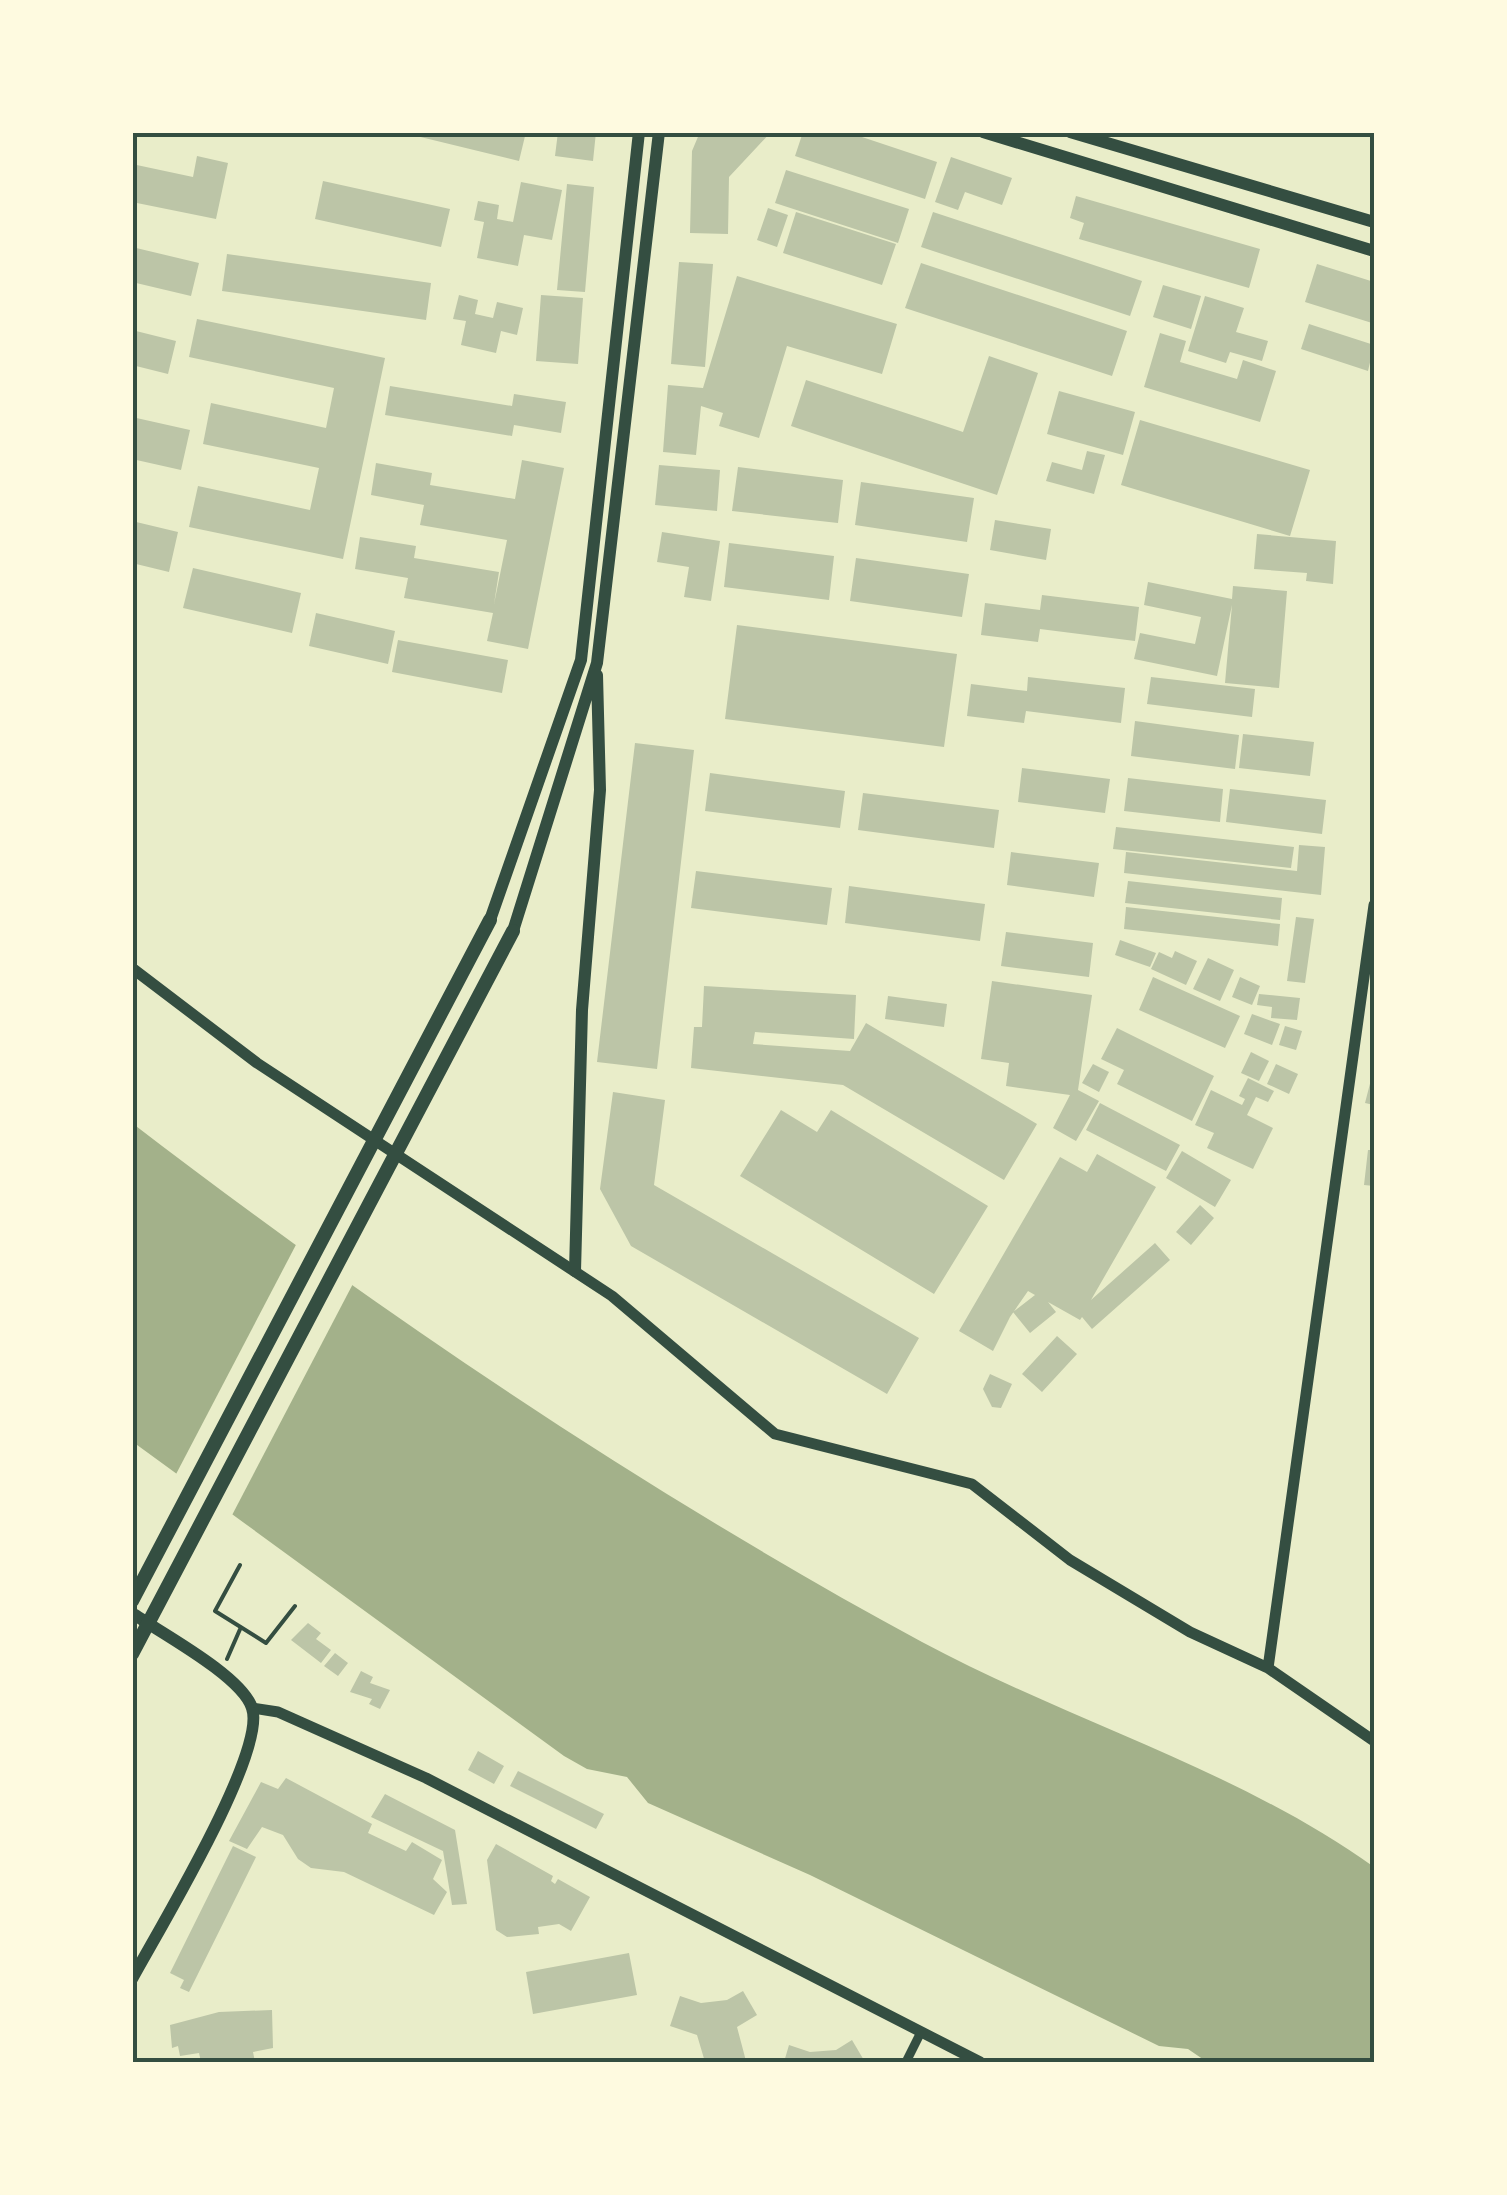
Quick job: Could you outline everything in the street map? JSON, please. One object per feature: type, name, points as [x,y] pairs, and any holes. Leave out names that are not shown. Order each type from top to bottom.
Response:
[{"type":"main road","points":[[132,1601],[490,920],[581,660],[639,132]]},
{"type":"main road","points":[[575,1272],[582,1010],[600,790],[596,663],[659,132]]},
{"type":"main road","points":[[983,132],[1374,250]]},
{"type":"main road","points":[[1070,132],[1374,222]]},
{"type":"main road","points":[[132,1654],[513,931],[596,663]]},
{"type":"main road","points":[[132,1614],[222,1673],[252,1708],[253,1741],[238,1779],[132,1979]]},
{"type":"street","points":[[1268,1668],[1374,905]]},
{"type":"street","points":[[132,968],[257,1063],[612,1296],[775,1434],[972,1484],[1070,1560],[1190,1632],[1268,1668],[1374,1740]]},
{"type":"street","points":[[252,1708],[278,1712],[426,1778],[980,2062]]},
{"type":"street","points":[[906,2062],[922,2032]]},
{"type":"path","points":[[240,1565],[215,1611],[266,1643],[294,1606]]},
{"type":"path","points":[[222,1673],[241,1627]]},
{"type":"shaded area","points":[[132,1123],[418,1331],[717,1525],[922,1642],[1210,1774],[1321,1832],[1374,1867],[1374,2062],[1207,2062],[1188,2049],[1159,2046],[810,1875],[648,1803],[627,1777],[587,1769],[564,1756],[133,1442]]},
{"type":"pier","points":[[299,1239],[356,1278],[230,1519],[174,1478]]},
{"type":"building","points":[[400,132],[526,132],[519,161]]},
{"type":"building","points":[[558,132],[596,132],[593,161],[555,156]]},
{"type":"building","points":[[700,132],[771,132],[729,177],[728,234],[690,233],[692,151]]},
{"type":"building","points":[[803,132],[847,132],[937,162],[925,199],[795,156]]},
{"type":"building","points":[[197,156],[228,163],[216,219],[132,202],[132,164],[193,177]]},
{"type":"building","points":[[951,157],[1012,178],[1002,205],[965,192],[958,210],[935,202]]},
{"type":"building","points":[[786,170],[909,209],[898,243],[775,203]]},
{"type":"building","points":[[323,181],[450,209],[441,247],[315,219]]},
{"type":"building","points":[[521,182],[562,190],[552,240],[524,235],[518,266],[477,258],[484,222],[474,220],[478,201],[499,205],[497,219],[513,222]]},
{"type":"building","points":[[567,184],[594,187],[585,292],[557,290]]},
{"type":"building","points":[[1076,196],[1260,249],[1249,288],[1079,239],[1084,223],[1070,218]]},
{"type":"building","points":[[768,208],[788,215],[777,247],[757,240]]},
{"type":"building","points":[[796,212],[896,244],[882,285],[783,253]]},
{"type":"building","points":[[933,212],[1142,281],[1130,316],[921,247]]},
{"type":"building","points":[[132,247],[199,263],[191,296],[132,282]]},
{"type":"building","points":[[227,254],[431,283],[426,320],[222,291]]},
{"type":"building","points":[[679,262],[713,264],[705,367],[671,364]]},
{"type":"building","points":[[921,263],[1127,331],[1112,376],[905,308]]},
{"type":"building","points":[[1317,264],[1374,282],[1372,323],[1305,302]]},
{"type":"building","points":[[737,276],[897,324],[882,374],[787,346],[759,438],[719,426],[723,413],[701,406],[696,455],[663,452],[668,385],[703,388]]},
{"type":"building","points":[[1163,285],[1201,296],[1191,329],[1153,317]]},
{"type":"building","points":[[459,295],[478,300],[475,314],[493,318],[497,302],[523,308],[517,335],[501,331],[496,353],[461,345],[466,321],[453,319]]},
{"type":"building","points":[[541,295],[583,298],[578,364],[536,361]]},
{"type":"building","points":[[1205,296],[1244,308],[1236,332],[1268,341],[1262,361],[1230,352],[1226,363],[1188,351]]},
{"type":"building","points":[[197,319],[385,358],[343,559],[189,527],[198,486],[310,510],[319,468],[203,444],[211,403],[326,428],[334,388],[189,357]]},
{"type":"building","points":[[1309,324],[1374,345],[1368,371],[1301,349]]},
{"type":"building","points":[[132,330],[176,341],[168,374],[132,365]]},
{"type":"building","points":[[1160,333],[1186,341],[1180,362],[1237,379],[1243,360],[1276,371],[1260,422],[1144,387]]},
{"type":"building","points":[[989,356],[1038,373],[997,495],[791,426],[806,380],[963,432]]},
{"type":"building","points":[[390,386],[512,406],[514,394],[566,402],[561,433],[514,425],[512,436],[385,415]]},
{"type":"building","points":[[1059,391],[1135,412],[1123,455],[1047,434]]},
{"type":"building","points":[[132,417],[190,430],[181,470],[132,459]]},
{"type":"building","points":[[1140,420],[1310,470],[1290,536],[1121,485]]},
{"type":"building","points":[[1087,451],[1105,455],[1094,494],[1046,481],[1052,462],[1082,470]]},
{"type":"building","points":[[522,460],[564,468],[528,649],[487,641],[493,613],[404,598],[408,578],[355,569],[360,537],[416,546],[414,558],[499,572],[494,604],[507,540],[420,525],[424,505],[371,495],[376,463],[432,473],[430,485],[515,499]]},
{"type":"building","points":[[659,465],[720,470],[717,511],[655,505]]},
{"type":"building","points":[[738,467],[843,480],[838,523],[732,511]]},
{"type":"building","points":[[861,482],[974,498],[967,542],[855,525]]},
{"type":"building","points":[[995,520],[1051,529],[1046,560],[990,550]]},
{"type":"building","points":[[132,521],[178,532],[169,572],[132,563]]},
{"type":"building","points":[[662,532],[720,541],[711,601],[684,597],[689,567],[657,562]]},
{"type":"building","points":[[1257,534],[1336,541],[1333,584],[1306,581],[1307,573],[1254,569]]},
{"type":"building","points":[[729,543],[834,556],[829,600],[724,587]]},
{"type":"building","points":[[856,558],[969,574],[962,617],[850,601]]},
{"type":"building","points":[[193,568],[301,593],[292,633],[183,608]]},
{"type":"building","points":[[1148,582],[1232,599],[1233,586],[1287,591],[1279,688],[1225,683],[1232,605],[1217,676],[1134,659],[1140,633],[1195,644],[1201,617],[1144,605]]},
{"type":"building","points":[[1042,595],[1139,607],[1135,641],[1040,629],[1038,642],[981,635],[985,603],[1040,610]]},
{"type":"building","points":[[316,613],[395,631],[388,664],[309,646]]},
{"type":"building","points":[[737,625],[957,654],[944,747],[725,719]]},
{"type":"building","points":[[398,640],[508,660],[502,693],[392,672]]},
{"type":"building","points":[[1028,677],[1125,688],[1121,723],[1026,711],[1024,723],[967,716],[971,684],[1027,691]]},
{"type":"building","points":[[1151,677],[1255,689],[1252,717],[1147,704]]},
{"type":"building","points":[[1135,721],[1239,735],[1235,769],[1131,756]]},
{"type":"building","points":[[1243,734],[1314,742],[1310,776],[1239,768]]},
{"type":"building","points":[[635,743],[694,750],[657,1069],[597,1062]]},
{"type":"building","points":[[1022,768],[1110,779],[1105,813],[1018,802]]},
{"type":"building","points":[[710,773],[845,791],[840,828],[705,811]]},
{"type":"building","points":[[1128,778],[1223,789],[1220,822],[1124,811]]},
{"type":"building","points":[[1230,789],[1326,800],[1322,834],[1226,822]]},
{"type":"building","points":[[863,793],[999,810],[994,848],[858,830]]},
{"type":"building","points":[[1116,827],[1294,847],[1291,868],[1113,849]]},
{"type":"building","points":[[1299,845],[1325,847],[1321,895],[1124,873],[1126,852],[1297,871]]},
{"type":"building","points":[[1011,852],[1099,863],[1094,897],[1007,885]]},
{"type":"building","points":[[696,871],[832,888],[827,925],[691,908]]},
{"type":"building","points":[[1128,881],[1282,898],[1280,920],[1125,903]]},
{"type":"building","points":[[849,886],[985,904],[980,941],[845,923]]},
{"type":"building","points":[[1126,907],[1280,924],[1278,946],[1124,929]]},
{"type":"building","points":[[1296,917],[1314,919],[1305,983],[1287,981]]},
{"type":"building","points":[[1006,932],[1093,943],[1089,977],[1001,966]]},
{"type":"building","points":[[1120,940],[1156,953],[1150,967],[1115,955]]},
{"type":"building","points":[[1175,951],[1197,961],[1186,985],[1151,969],[1159,952],[1172,958]]},
{"type":"building","points":[[1208,958],[1234,970],[1220,1001],[1193,989]]},
{"type":"building","points":[[1153,977],[1240,1016],[1225,1048],[1139,1010]]},
{"type":"building","points":[[1240,977],[1260,986],[1252,1005],[1232,997]]},
{"type":"building","points":[[992,981],[1092,995],[1078,1090],[1099,1101],[1076,1141],[1053,1128],[1070,1095],[1006,1086],[1009,1063],[981,1059]]},
{"type":"building","points":[[704,986],[856,995],[854,1039],[755,1032],[753,1044],[850,1051],[866,1023],[1037,1124],[1004,1180],[843,1085],[691,1068],[694,1027],[702,1027]]},
{"type":"building","points":[[1259,994],[1300,998],[1297,1020],[1271,1018],[1272,1007],[1257,1005]]},
{"type":"building","points":[[888,996],[947,1004],[944,1027],[885,1019]]},
{"type":"building","points":[[1252,1014],[1280,1024],[1272,1045],[1244,1034]]},
{"type":"building","points":[[1285,1026],[1302,1031],[1296,1050],[1279,1045]]},
{"type":"building","points":[[1117,1028],[1214,1076],[1192,1121],[1117,1084],[1124,1070],[1101,1059]]},
{"type":"building","points":[[1251,1052],[1269,1061],[1259,1081],[1241,1073]]},
{"type":"building","points":[[1093,1064],[1109,1072],[1099,1092],[1082,1083]]},
{"type":"building","points":[[1276,1064],[1298,1074],[1289,1094],[1267,1084]]},
{"type":"building","points":[[1374,1068],[1374,1105],[1365,1103]]},
{"type":"building","points":[[1248,1078],[1274,1091],[1268,1102],[1256,1097],[1247,1115],[1273,1128],[1253,1169],[1207,1148],[1214,1133],[1195,1125],[1211,1090],[1242,1105],[1245,1099],[1239,1096]]},
{"type":"building","points":[[613,1092],[665,1100],[654,1185],[919,1338],[887,1394],[631,1246],[600,1189]]},
{"type":"building","points":[[1100,1103],[1180,1145],[1166,1171],[1086,1130]]},
{"type":"building","points":[[781,1110],[817,1132],[831,1110],[988,1206],[934,1294],[740,1176]]},
{"type":"building","points":[[1368,1150],[1374,1150],[1374,1186],[1364,1185]]},
{"type":"building","points":[[1182,1151],[1231,1180],[1215,1207],[1166,1178]]},
{"type":"building","points":[[1097,1154],[1156,1187],[1091,1300],[1155,1243],[1170,1260],[1092,1329],[1082,1317],[1080,1320],[1048,1302],[1056,1312],[1030,1333],[1013,1312],[993,1351],[959,1331],[1060,1157],[1087,1172]],"holes":[[[1028,1291],[1035,1295],[1014,1311]]]},
{"type":"building","points":[[1200,1205],[1214,1218],[1191,1245],[1176,1232]]},
{"type":"building","points":[[1057,1336],[1077,1354],[1042,1392],[1022,1374]]},
{"type":"building","points":[[990,1374],[1012,1384],[1001,1408],[992,1407],[983,1389]]},
{"type":"building","points":[[308,1623],[321,1633],[316,1639],[331,1650],[321,1663],[291,1640]]},
{"type":"building","points":[[335,1653],[348,1663],[338,1676],[324,1666]]},
{"type":"building","points":[[361,1671],[373,1677],[370,1683],[390,1690],[380,1709],[369,1704],[372,1699],[350,1692]]},
{"type":"building","points":[[478,1751],[504,1766],[494,1784],[468,1770]]},
{"type":"building","points":[[518,1771],[604,1814],[596,1829],[510,1786]]},
{"type":"building","points":[[286,1778],[372,1824],[368,1833],[406,1851],[412,1842],[442,1860],[433,1879],[447,1892],[434,1915],[344,1872],[311,1868],[298,1859],[283,1835],[262,1827],[247,1849],[229,1841],[261,1782],[278,1789]]},
{"type":"building","points":[[385,1794],[455,1830],[467,1904],[452,1905],[443,1851],[371,1817]]},
{"type":"building","points":[[496,1844],[553,1876],[551,1881],[555,1884],[558,1879],[590,1897],[571,1931],[559,1924],[538,1927],[539,1934],[507,1937],[496,1930],[487,1860]]},
{"type":"building","points":[[233,1846],[256,1857],[189,1992],[180,1988],[184,1980],[170,1973]]},
{"type":"building","points":[[629,1953],[637,1995],[533,2014],[526,1972]]},
{"type":"building","points":[[743,1991],[757,2015],[737,2027],[746,2061],[705,2062],[697,2035],[670,2026],[680,1996],[701,2003],[727,2000]]},
{"type":"building","points":[[272,2010],[273,2048],[253,2052],[255,2062],[201,2062],[199,2053],[180,2056],[178,2046],[172,2048],[170,2025],[219,2012]]},
{"type":"building","points":[[852,2040],[865,2062],[784,2062],[789,2045],[810,2052],[836,2050]]}]
